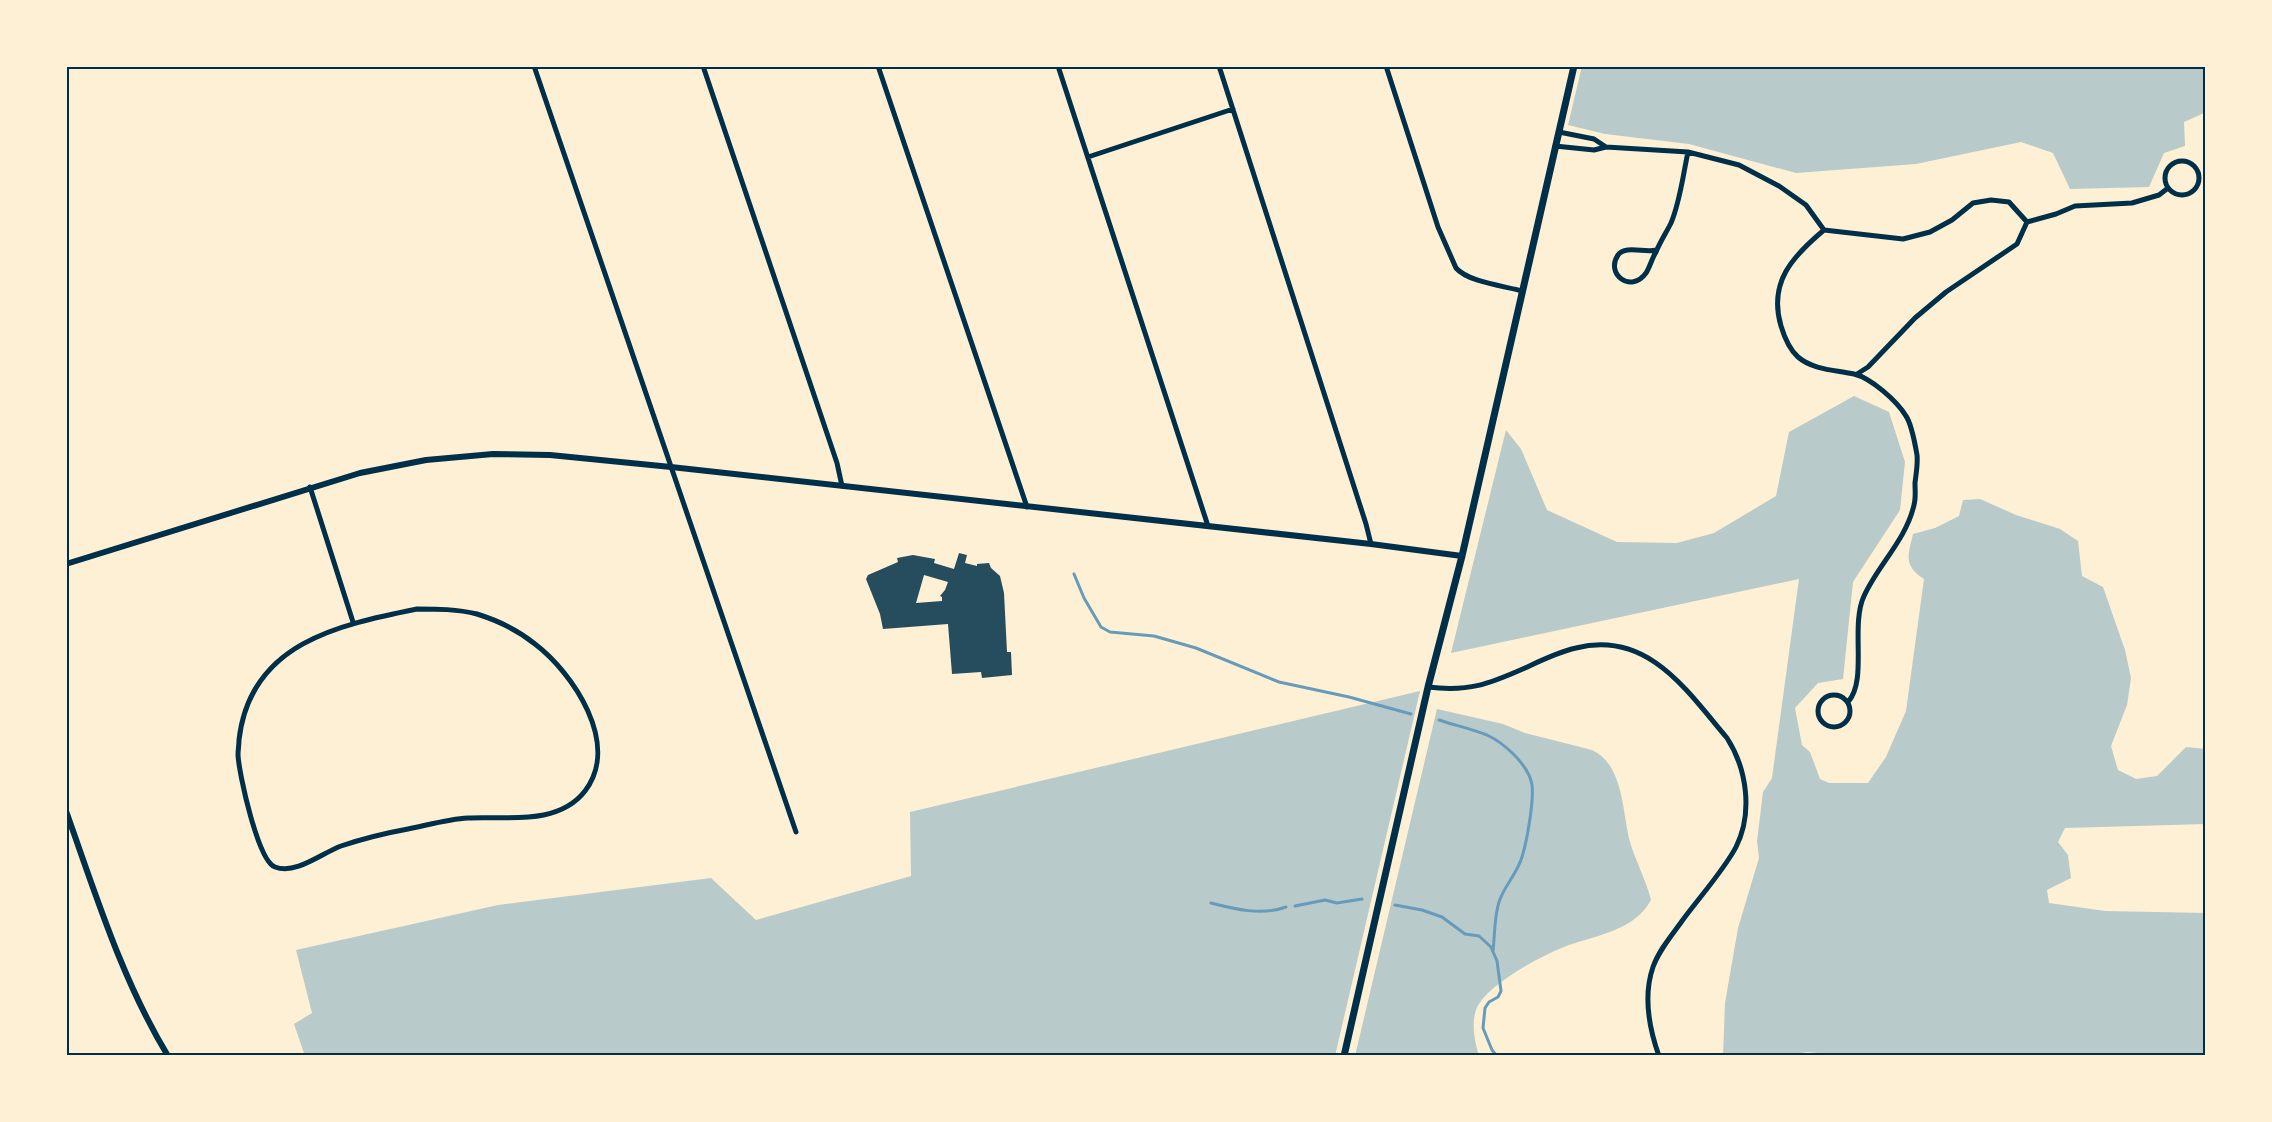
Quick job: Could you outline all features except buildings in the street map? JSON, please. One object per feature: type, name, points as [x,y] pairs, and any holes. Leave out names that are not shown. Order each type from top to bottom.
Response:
[{"type":"main road","points":[[1344,1056],[1574,66]]},
{"type":"street","points":[[534,66],[796,832]]},
{"type":"street","points":[[703,66],[837,463],[842,486]]},
{"type":"street","points":[[878,66],[1027,507]]},
{"type":"street","points":[[1058,66],[1208,526]]},
{"type":"street","points":[[1219,66],[1371,544]]},
{"type":"street","points":[[1386,66],[1438,227],[1455,268],[1472,278],[1522,291]]},
{"type":"street","points":[[1088,157],[1233,109]]},
{"type":"street","points":[[1558,132],[1594,139],[1606,147]]},
{"type":"street","points":[[1556,146],[1594,150],[1606,147],[1688,152],[1739,165],[1779,186],[1806,205],[1824,230]]},
{"type":"street","points":[[1656,250],[1643,252],[1626,250],[1618,254],[1615,271],[1618,277],[1624,282],[1639,280],[1646,272],[1671,222],[1688,152]]},
{"type":"street","points":[[2184,160],[2190,162],[2198,170],[2197,186],[2188,194],[2177,194],[2168,188],[2166,171],[2174,162],[2184,160]]},
{"type":"street","points":[[2027,222],[2075,206],[2132,203],[2159,195],[2168,188]]},
{"type":"street","points":[[1848,702],[1835,695],[1825,698],[1819,705],[1820,720],[1833,728],[1847,722],[1851,712],[1848,702],[1856,686],[1857,616],[1864,596],[1900,538],[1914,506],[1917,457],[1907,417],[1885,392],[1857,374],[1828,370],[1798,357],[1785,339],[1778,315],[1777,293],[1784,273],[1802,248],[1824,230],[1903,239],[1930,232],[1952,220],[1973,203],[1991,200],[2009,202],[2027,222]]},
{"type":"street","points":[[1857,374],[1868,367],[1915,318],[1946,292],[2017,244],[2027,222]]},
{"type":"street","points":[[66,564],[360,472],[426,460],[493,454],[550,455],[671,467],[1462,556]]},
{"type":"street","points":[[310,487],[353,622]]},
{"type":"street","points":[[417,609],[446,609],[478,614],[507,627],[535,644],[567,676],[583,700],[594,725],[598,748],[596,765],[585,791],[568,807],[547,815],[465,818],[405,829],[341,846],[300,865],[276,867],[268,862],[243,791],[238,755],[241,723],[251,696],[279,660],[307,640],[353,622],[417,609]]},
{"type":"street","points":[[1428,687],[1451,690],[1476,687],[1578,647],[1596,645],[1627,648],[1647,656],[1665,668],[1734,748],[1744,778],[1744,822],[1735,849],[1668,940],[1653,966],[1648,993],[1649,1024],[1659,1056]]},
{"type":"street","points":[[66,811],[112,942],[136,996],[168,1056]]},
{"type":"shaded area","points":[[1582,66],[2206,66],[2206,112],[2184,122],[2185,146],[2164,153],[2149,187],[2070,189],[2053,153],[2021,142],[1916,164],[1796,173],[1689,144],[1605,134],[1568,125]]},
{"type":"shaded area","points":[[1854,396],[1889,412],[1905,462],[1900,510],[1853,582],[1843,679],[1818,683],[1795,708],[1802,745],[1810,752],[1820,779],[1829,783],[1868,783],[1886,757],[1906,711],[1924,579],[1913,569],[1909,560],[1913,534],[1935,528],[1959,516],[1963,500],[1980,499],[2016,515],[2060,529],[2078,541],[2082,576],[2103,587],[2125,650],[2131,678],[2127,705],[2111,746],[2118,770],[2136,779],[2157,776],[2186,747],[2206,749],[2206,824],[2065,828],[2058,842],[2068,855],[2071,878],[2047,890],[2049,903],[2105,911],[2206,913],[2206,1056],[1843,1056],[1808,1052],[1783,1056],[1723,1056],[1725,1003],[1738,928],[1759,858],[1757,841],[1763,792],[1772,778],[1799,579],[1451,653],[1506,430],[1521,449],[1547,510],[1617,542],[1677,543],[1714,533],[1776,496],[1789,432]]},
{"type":"shaded area","points":[[1420,691],[1335,1056],[305,1056],[294,1024],[312,1013],[296,950],[498,905],[711,878],[756,920],[911,876],[910,812]]},
{"type":"shaded area","points":[[1437,709],[1503,724],[1525,733],[1592,750],[1602,757],[1616,778],[1630,842],[1651,900],[1636,918],[1626,925],[1545,955],[1516,972],[1491,991],[1476,1010],[1474,1033],[1479,1056],[1355,1056]]},
{"type":"waterway","points":[[1074,574],[1084,598],[1101,627],[1110,632],[1154,636],[1196,648],[1279,682],[1349,697],[1411,714]]},
{"type":"waterway","points":[[1439,720],[1487,735],[1501,743],[1521,762],[1532,785],[1531,811],[1524,850],[1520,863],[1499,902],[1493,951]]},
{"type":"waterway","points":[[1295,906],[1325,900],[1337,903],[1362,899]]},
{"type":"waterway","points":[[1211,903],[1258,911],[1286,907]]},
{"type":"waterway","points":[[1395,905],[1422,910],[1442,917],[1465,934],[1479,936],[1491,947],[1497,961],[1501,991],[1498,997],[1489,1002],[1485,1008],[1483,1028],[1497,1056]]}]
